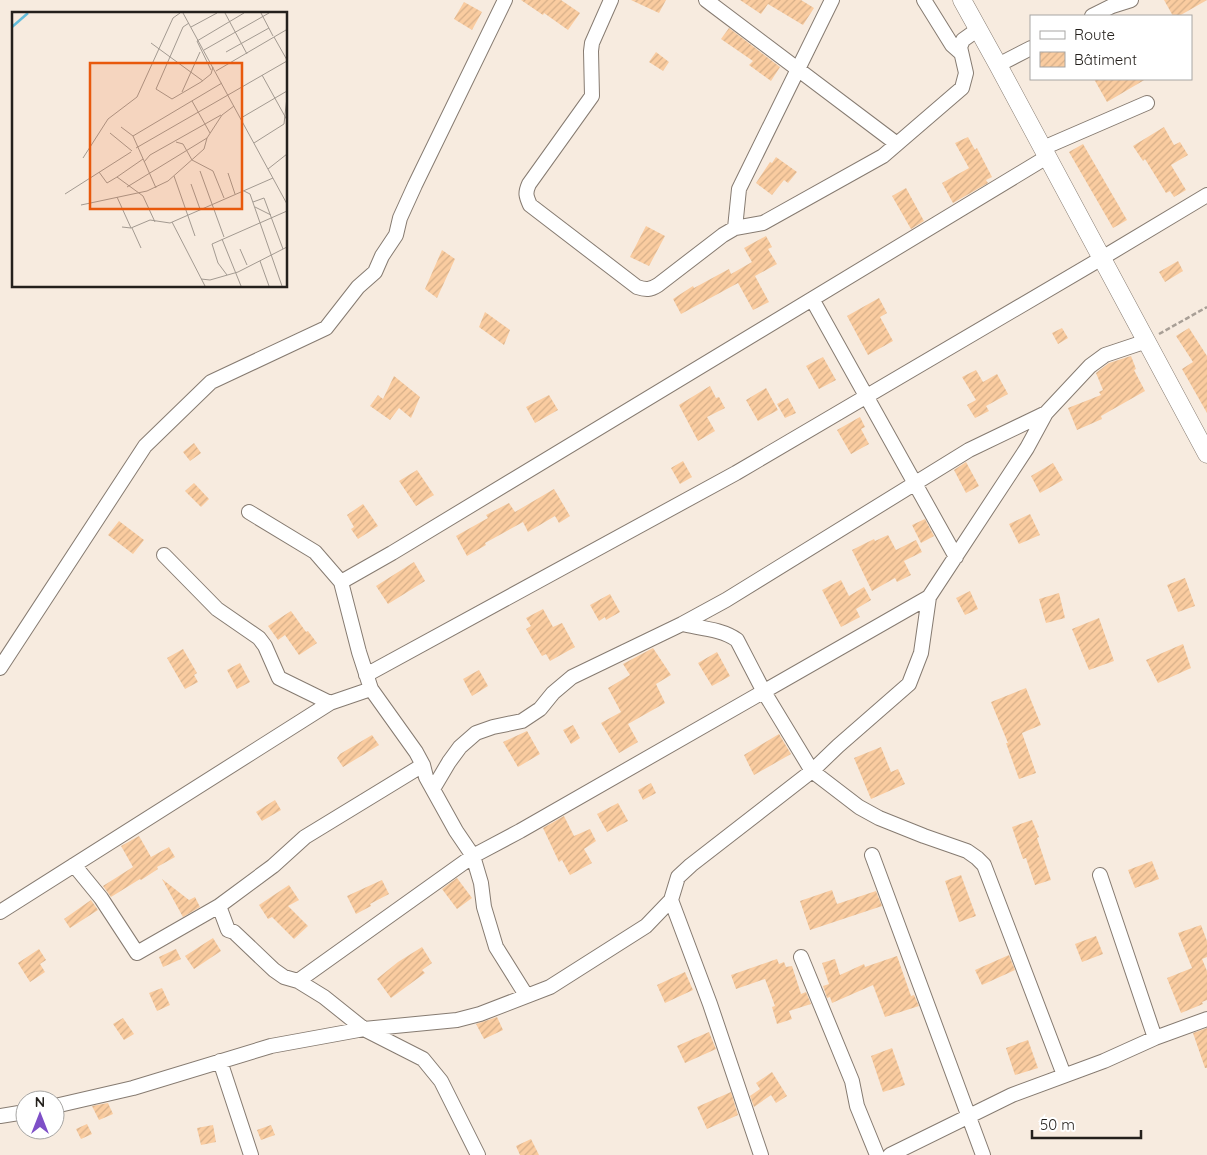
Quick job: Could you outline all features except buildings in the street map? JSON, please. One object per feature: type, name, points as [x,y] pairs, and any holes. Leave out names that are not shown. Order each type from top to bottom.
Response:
[{"type":"street","points":[[0,668],[145,446],[211,382],[326,328],[358,287],[375,272],[382,256],[396,234],[400,218],[414,185],[505,0]]},
{"type":"street","points":[[611,0],[590,50],[592,96],[529,184],[526,197],[530,205],[637,287],[645,289],[651,289],[658,285],[723,235],[735,228],[763,223],[883,156],[962,88],[966,74],[960,47],[963,40],[977,30]]},
{"type":"street","points":[[706,0],[897,144]]},
{"type":"street","points":[[735,228],[739,189],[832,0]]},
{"type":"street","points":[[924,0],[952,45],[961,53]]},
{"type":"street","points":[[962,0],[1205,444]]},
{"type":"street","points":[[1094,15],[1112,6],[1131,0]]},
{"type":"street","points":[[998,64],[1030,48]]},
{"type":"street","points":[[341,582],[812,299],[1045,153],[1147,103]]},
{"type":"street","points":[[366,675],[736,473],[1207,195]]},
{"type":"street","points":[[812,299],[956,557]]},
{"type":"street","points":[[298,981],[473,856],[929,597],[1027,448],[1046,413],[1090,366],[1105,355],[1147,341]]},
{"type":"street","points":[[434,789],[460,747],[476,733],[493,727],[522,721],[540,709],[553,693],[572,677],[682,624],[726,600],[969,450],[1046,413]]},
{"type":"street","points":[[249,512],[315,552],[341,582],[359,652],[371,689],[416,752],[426,777],[456,831],[473,856],[481,883],[484,907],[496,947],[526,995]]},
{"type":"street","points":[[164,555],[217,610],[259,638],[265,646],[278,678],[330,703]]},
{"type":"street","points":[[65,1104],[133,1088],[271,1046],[364,1029],[457,1020],[480,1014],[550,987],[646,926],[671,900],[678,877],[691,865],[812,771],[909,684],[922,653],[929,597]]},
{"type":"street","points":[[682,624],[720,632],[732,636],[736,640],[764,692],[812,771],[858,808],[924,836],[967,851],[984,865],[1064,1075]]},
{"type":"street","points":[[0,912],[330,703],[371,689]]},
{"type":"street","points":[[74,865],[101,898],[137,953],[219,906],[273,866],[305,837],[423,766]]},
{"type":"street","points":[[872,855],[984,1155]]},
{"type":"street","points":[[1100,876],[1155,1038]]},
{"type":"street","points":[[671,900],[710,1004],[761,1155]]},
{"type":"street","points":[[219,906],[228,930],[234,932],[274,970],[284,977],[298,981],[324,998],[364,1029],[422,1059],[441,1081],[478,1155]]},
{"type":"street","points":[[801,957],[852,1081],[857,1106],[877,1155]]},
{"type":"street","points":[[890,1155],[1012,1095],[1104,1061],[1155,1038],[1207,1019]]},
{"type":"street","points":[[220,1061],[251,1155]]},
{"type":"street","points":[[0,1116],[15,1114]]},
{"type":"path","points":[[1147,341],[1207,306]]}]
